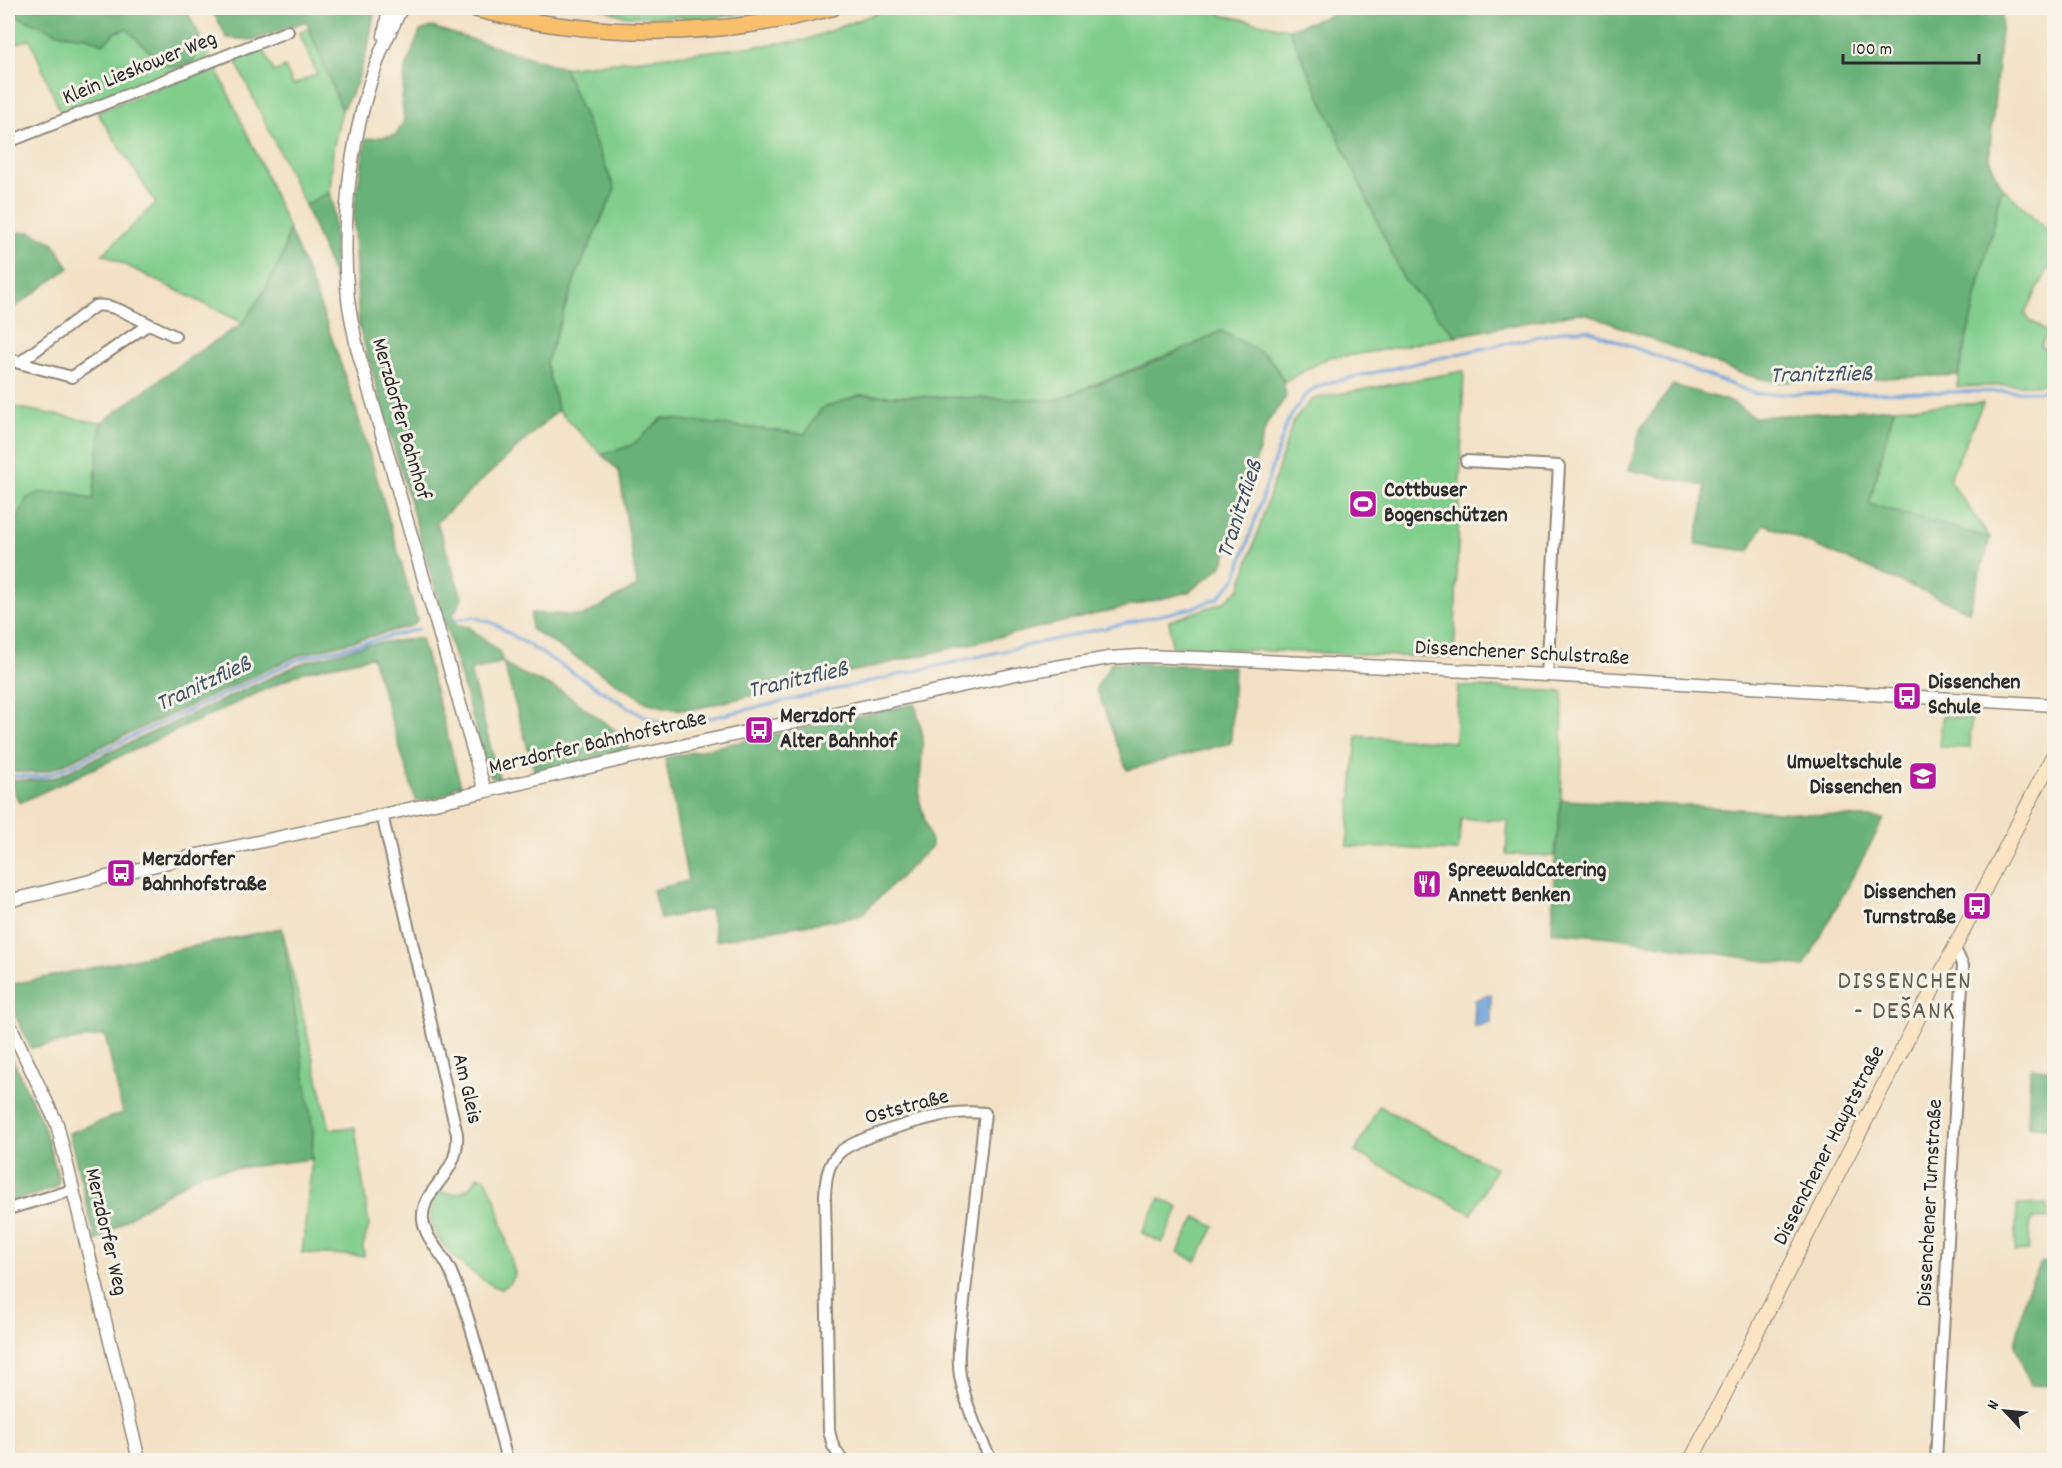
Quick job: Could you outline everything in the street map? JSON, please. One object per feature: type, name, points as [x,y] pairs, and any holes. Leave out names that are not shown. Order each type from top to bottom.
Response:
[{"type":"main road","points":[[471,8],[504,16],[586,28],[627,30],[715,28],[767,22],[833,8]]},
{"type":"main road","name":"Dissenchener Hauptstraße","points":[[1691,1461],[2055,754]]},
{"type":"street","points":[[381,52],[389,8]]},
{"type":"street","points":[[381,52],[401,8]]},
{"type":"street","name":"Klein Lieskower Weg","points":[[8,142],[288,31]]},
{"type":"street","name":"Merzdorfer Bahnhof","points":[[381,52],[359,124],[349,183],[345,254],[348,301],[360,359],[485,791]]},
{"type":"street","points":[[19,363],[95,306],[110,307],[175,336]]},
{"type":"street","points":[[8,357],[19,363],[72,377],[149,324]]},
{"type":"street","points":[[1466,461],[1559,466],[1547,675]]},
{"type":"street","name":"Dissenchener Schulstraße","points":[[988,681],[1109,658],[1140,656],[1547,675],[2055,705]]},
{"type":"street","name":"Merzdorfer Bahnhofstraße","points":[[8,901],[193,856],[650,753],[988,681]]},
{"type":"street","name":"Am Gleis","points":[[382,815],[457,1134],[458,1144],[453,1163],[424,1206],[423,1221],[427,1234],[448,1266],[464,1307],[507,1461]]},
{"type":"street","name":"Dissenchener Turnstraße","points":[[1936,1461],[1964,966],[1955,949]]},
{"type":"street","name":"Merzdorfer Weg","points":[[8,1021],[57,1124],[139,1461]]},
{"type":"street","name":"Oststraße","points":[[842,1461],[833,1446],[829,1431],[825,1195],[831,1162],[851,1143],[926,1119],[950,1114],[976,1113],[985,1113],[959,1346],[960,1374],[970,1412],[991,1460]]},
{"type":"street","points":[[8,1209],[73,1190]]},
{"type":"green space","points":[[8,8],[185,8],[201,38],[195,45],[194,61],[178,67],[162,64],[127,29],[116,32],[103,44],[88,37],[61,34],[8,13]]},
{"type":"green space","points":[[211,8],[375,8],[369,42],[357,83],[342,110],[306,21],[255,40],[227,38]]},
{"type":"green space","points":[[600,8],[782,8],[712,18],[624,16]]},
{"type":"green space","points":[[890,8],[1218,8],[1222,15],[1289,29],[1404,280],[1456,336],[1355,355],[1329,357],[1285,382],[1268,356],[1221,331],[1193,345],[1055,400],[860,395],[821,409],[805,434],[663,418],[632,445],[602,455],[558,410],[546,363],[576,276],[615,189],[564,68],[806,40]]},
{"type":"green space","points":[[1351,8],[2003,8],[1989,159],[2002,187],[1958,375],[1779,382],[1737,372],[1587,314],[1577,313],[1456,336],[1404,280],[1289,29]]},
{"type":"green space","points":[[8,13],[61,34],[88,37],[103,44],[116,32],[127,29],[162,64],[195,45],[201,38],[209,54],[205,60],[63,118],[30,39],[10,46]]},
{"type":"green space","points":[[432,27],[564,68],[615,189],[576,276],[546,363],[558,410],[437,522],[462,598],[453,615],[456,625],[469,627],[499,651],[503,662],[470,671],[500,781],[489,775],[359,326],[353,214],[366,139],[396,135],[404,120],[402,100],[406,68],[420,31]]},
{"type":"green space","points":[[309,28],[342,110],[333,149],[330,192],[305,205],[235,60],[263,48],[274,72],[285,67],[293,85],[317,74],[299,33]]},
{"type":"green space","points":[[215,65],[289,229],[282,258],[243,323],[103,254],[156,203],[97,112]]},
{"type":"green space","points":[[2002,187],[2054,235],[2054,259],[2024,315],[2048,333],[2040,346],[2054,355],[2054,384],[1957,387],[1960,366]]},
{"type":"green space","points":[[330,192],[334,207],[335,280],[305,205]]},
{"type":"green space","points":[[8,228],[13,233],[31,232],[54,243],[69,268],[11,310],[8,309]]},
{"type":"green space","points":[[289,229],[327,325],[360,422],[417,619],[415,624],[297,656],[53,769],[38,773],[8,772],[8,538],[27,498],[38,493],[70,492],[93,500],[101,423],[189,358],[243,323],[282,258]]},
{"type":"green space","points":[[1221,331],[1255,349],[1272,363],[1279,372],[1286,397],[1267,423],[1231,544],[1221,567],[1189,592],[690,710],[648,703],[531,629],[531,613],[583,616],[637,586],[619,471],[602,455],[632,445],[663,418],[805,434],[821,409],[860,395],[1055,400],[1140,368]]},
{"type":"green space","name":"Cottbuser Bogenschützen","points":[[1464,371],[1454,658],[1172,647],[1169,621],[1222,603],[1240,588],[1293,421],[1312,399]]},
{"type":"green space","points":[[1673,385],[1732,402],[1754,417],[1894,408],[1869,504],[1990,538],[1969,611],[1764,524],[1749,551],[1695,544],[1703,509],[1705,486],[1629,470],[1641,428]]},
{"type":"green space","points":[[1983,403],[1949,480],[1990,538],[1869,504],[1894,408]]},
{"type":"green space","points":[[13,407],[101,423],[93,500],[70,492],[27,498],[8,538],[8,438]]},
{"type":"green space","points":[[421,638],[461,786],[455,786],[444,795],[416,801],[372,657],[303,672],[19,803],[10,780],[40,780],[56,777],[302,663],[369,644]]},
{"type":"green space","points":[[503,662],[514,670],[563,692],[630,741],[628,748],[535,773]]},
{"type":"green space","points":[[1112,662],[1234,667],[1231,743],[1127,770],[1096,688]]},
{"type":"green space","points":[[1458,686],[1563,692],[1561,800],[1555,856],[1506,854],[1508,820],[1461,819],[1458,851],[1347,846],[1357,736],[1455,742]]},
{"type":"green space","points":[[915,704],[923,736],[919,798],[932,846],[860,916],[716,941],[710,909],[660,919],[653,890],[688,881],[665,758]]},
{"type":"green space","points":[[1942,716],[1971,718],[1970,748],[1940,747]]},
{"type":"green space","points":[[1561,800],[1884,819],[1804,967],[1611,937],[1552,932],[1555,856]]},
{"type":"green space","points":[[282,928],[330,1129],[355,1128],[369,1225],[363,1246],[364,1256],[302,1253],[313,1131]]},
{"type":"green space","points":[[282,928],[313,1131],[312,1159],[203,1172],[149,1204],[96,1241],[69,1133],[123,1113],[105,1035],[31,1048],[8,1000],[8,985]]},
{"type":"green space","points":[[8,1050],[43,1124],[59,1180],[57,1186],[52,1189],[11,1202],[8,1192]]},
{"type":"green space","points":[[2030,1068],[2054,1071],[2054,1129],[2028,1126]]},
{"type":"green space","points":[[1379,1106],[1496,1168],[1472,1214],[1355,1152]]},
{"type":"green space","points":[[478,1176],[486,1179],[496,1201],[515,1274],[508,1285],[500,1289],[478,1276],[454,1257],[436,1234],[432,1222],[431,1210],[439,1192],[452,1194],[462,1192],[470,1187]]},
{"type":"green space","points":[[1160,1198],[1179,1208],[1162,1243],[1142,1233]]},
{"type":"green space","points":[[2047,1204],[2048,1219],[2031,1219],[2028,1251],[2015,1252],[2017,1205]]},
{"type":"green space","points":[[1196,1217],[1215,1227],[1196,1261],[1178,1252]]},
{"type":"green space","points":[[2054,1261],[2054,1386],[2030,1385],[2015,1345],[2025,1296],[2040,1263]]},
{"type":"water","points":[[1491,994],[1491,1023],[1474,1027],[1475,1000]]},
{"type":"waterway","name":"Tranitzfließ","points":[[456,620],[474,617],[493,623],[641,715],[663,724],[679,725],[1192,608],[1218,598],[1236,578],[1287,422],[1303,398],[1315,388],[1331,382],[1567,330],[1587,330],[1756,394],[2040,391],[2054,388]]},
{"type":"waterway","name":"Tranitzfließ","points":[[8,776],[41,777],[54,773],[299,659],[419,629]]},
{"type":"place","name":"Cottbuser Bogenschützen","points":[[1363,504]]},
{"type":"place","name":"Dissenchen Schule","points":[[1907,696]]},
{"type":"place","name":"Merzdorf Alter Bahnhof","points":[[759,730]]},
{"type":"place","name":"Umweltschule Dissenchen","points":[[1923,776]]},
{"type":"place","name":"Merzdorfer Bahnhofstraße","points":[[121,873]]},
{"type":"place","name":"SpreewaldCatering Annett Benken","points":[[1427,884]]},
{"type":"place","name":"Dissenchen Turnstraße","points":[[1977,906]]},
{"type":"district","name":"DISSENCHEN - DEŠANK","points":[[1905,997]]}]
